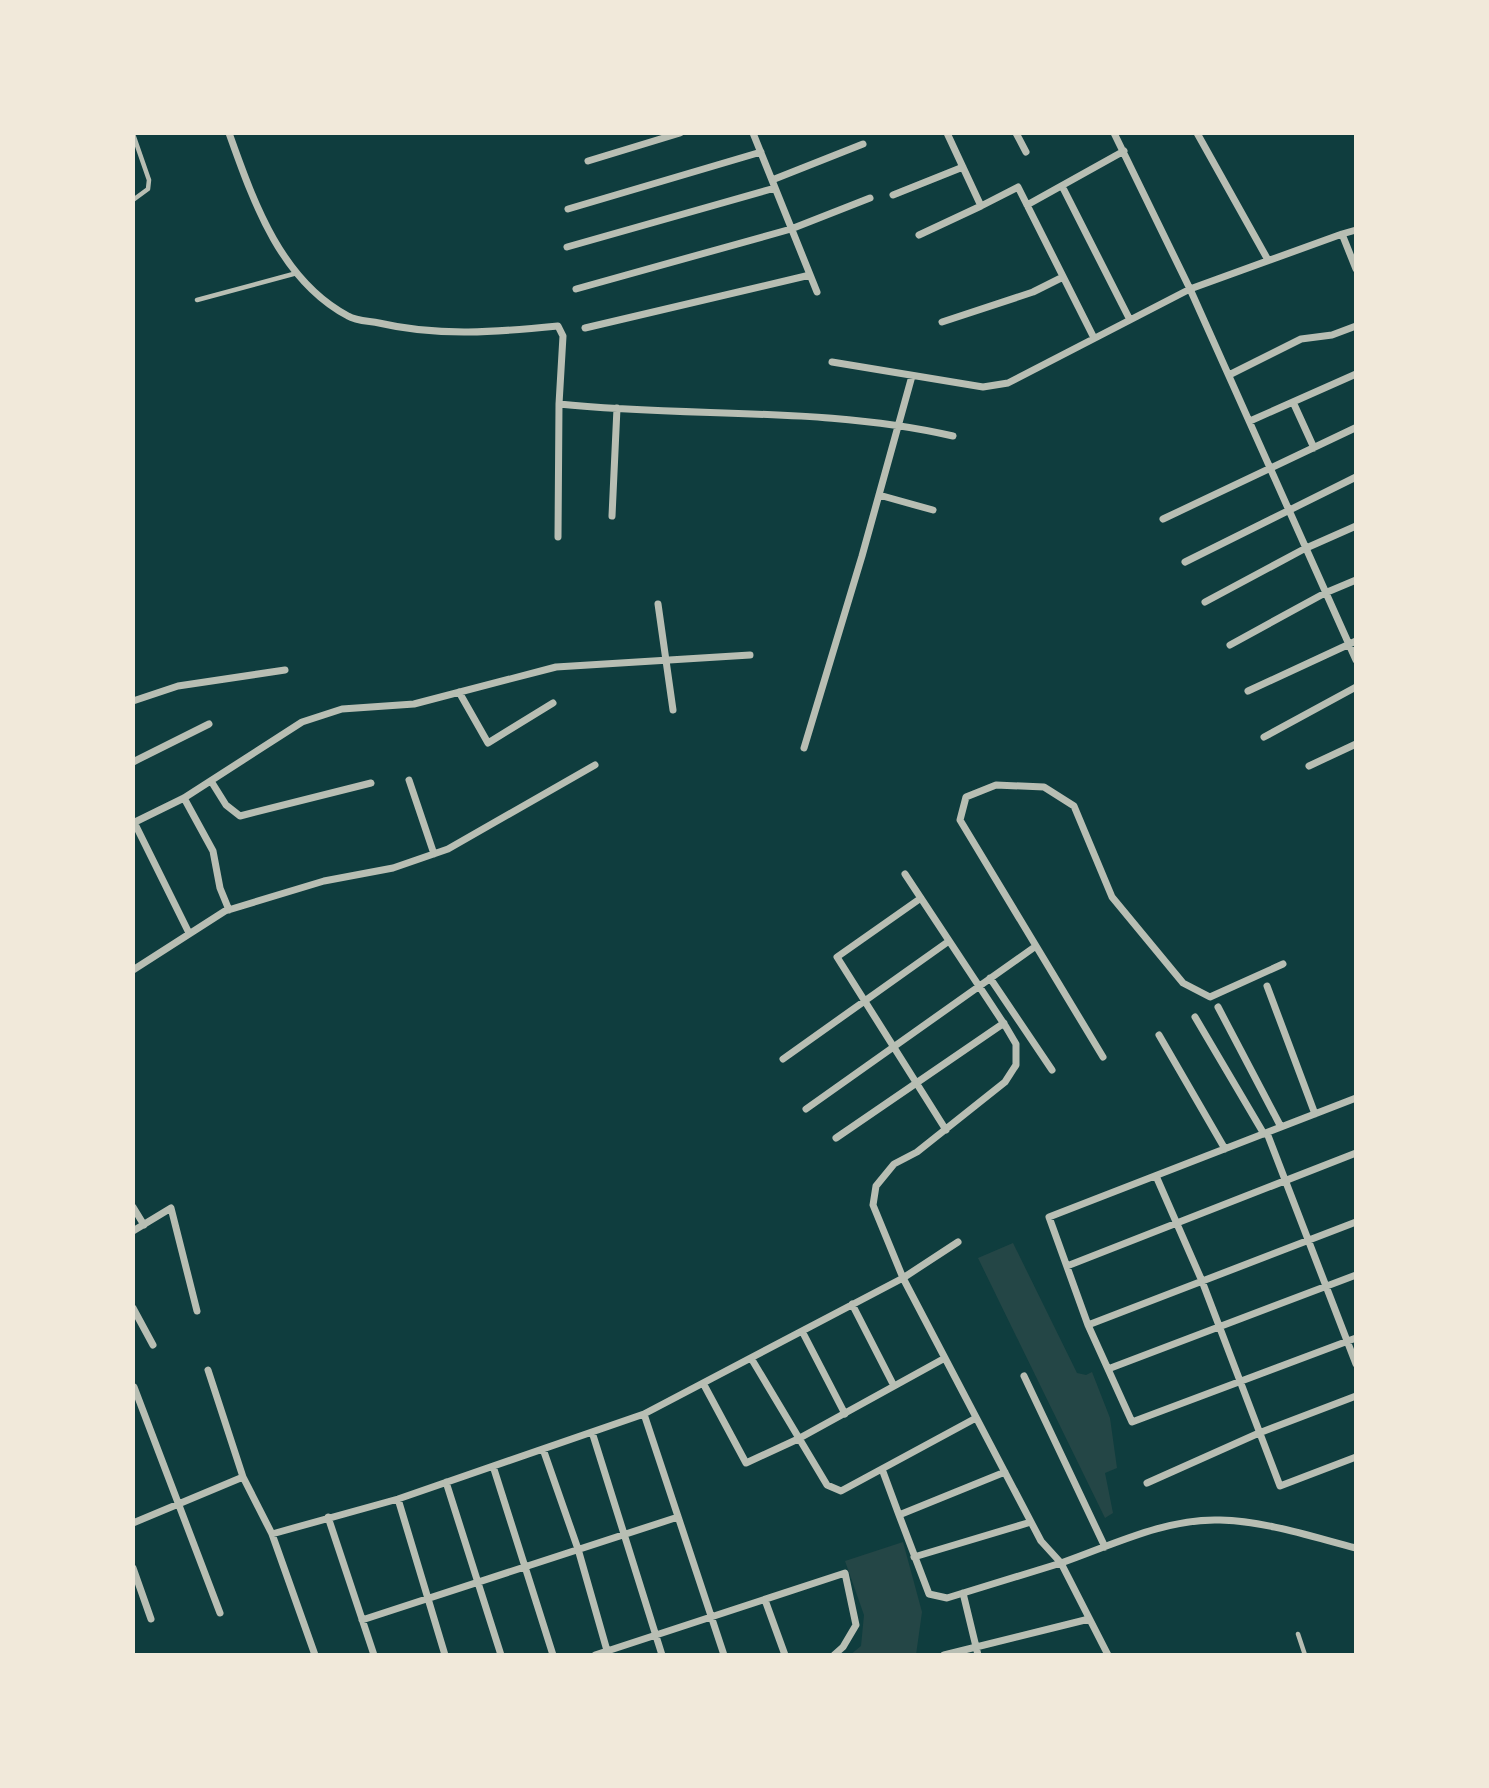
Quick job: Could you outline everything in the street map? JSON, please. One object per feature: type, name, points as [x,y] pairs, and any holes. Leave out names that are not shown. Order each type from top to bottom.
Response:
[{"type":"street","points":[[229,133],[274,242],[304,284],[349,317],[419,332],[486,334],[558,326],[563,336],[559,404],[558,537]]},
{"type":"street","points":[[588,161],[680,133]]},
{"type":"street","points":[[947,133],[981,206]]},
{"type":"street","points":[[1016,133],[1026,152]]},
{"type":"street","points":[[1114,133],[1190,289],[1304,549],[1352,641],[1356,660]]},
{"type":"street","points":[[1197,133],[1268,260]]},
{"type":"street","points":[[756,134],[817,292]]},
{"type":"street","points":[[772,180],[863,144]]},
{"type":"street","points":[[1027,205],[1125,151]]},
{"type":"street","points":[[568,209],[761,152]]},
{"type":"street","points":[[892,195],[963,167]]},
{"type":"street","points":[[1062,186],[1130,320]]},
{"type":"street","points":[[919,235],[1018,187],[1094,338]]},
{"type":"street","points":[[567,247],[775,188]]},
{"type":"street","points":[[576,289],[791,229],[870,198]]},
{"type":"street","points":[[832,362],[983,387],[1008,383],[1190,289],[1356,230]]},
{"type":"street","points":[[1342,234],[1356,269]]},
{"type":"street","points":[[585,328],[810,275]]},
{"type":"street","points":[[942,322],[1033,292],[1063,277]]},
{"type":"street","points":[[1229,375],[1301,338],[1332,335],[1356,326]]},
{"type":"street","points":[[1250,421],[1356,374]]},
{"type":"street","points":[[804,748],[912,376]]},
{"type":"street","points":[[1293,402],[1314,448]]},
{"type":"street","points":[[559,404],[831,416],[899,424],[953,436]]},
{"type":"street","points":[[612,516],[617,408]]},
{"type":"street","points":[[1163,519],[1355,428]]},
{"type":"street","points":[[1185,562],[1356,477]]},
{"type":"street","points":[[879,495],[933,510]]},
{"type":"street","points":[[1205,602],[1304,549],[1356,526]]},
{"type":"street","points":[[1230,645],[1325,593],[1356,580]]},
{"type":"street","points":[[658,604],[673,710]]},
{"type":"street","points":[[1248,691],[1352,641]]},
{"type":"street","points":[[189,933],[134,822],[184,798],[302,722],[322,713],[414,704],[556,667],[750,655]]},
{"type":"street","points":[[133,701],[178,686],[285,670]]},
{"type":"street","points":[[1264,737],[1356,687]]},
{"type":"street","points":[[460,692],[488,743],[553,704]]},
{"type":"street","points":[[133,762],[209,724]]},
{"type":"street","points":[[1309,766],[1356,744]]},
{"type":"street","points":[[133,970],[229,910],[324,881],[393,868],[434,855],[595,765]]},
{"type":"street","points":[[410,780],[434,855]]},
{"type":"street","points":[[211,781],[226,805],[240,816],[371,783]]},
{"type":"street","points":[[1103,1056],[960,820],[966,797],[996,785],[1044,787],[1074,806],[1112,897],[1183,983],[1210,997],[1283,964]]},
{"type":"street","points":[[184,798],[213,851],[220,888],[229,910]]},
{"type":"street","points":[[905,874],[1004,1023],[1016,1044],[1016,1065],[1006,1082],[946,1130],[894,1164],[876,1186],[875,1216],[903,1278],[1041,1541],[1060,1563],[1108,1655]]},
{"type":"street","points":[[921,898],[837,957],[946,1130]]},
{"type":"street","points":[[783,1059],[949,940]]},
{"type":"street","points":[[806,1109],[1036,946]]},
{"type":"street","points":[[990,978],[1052,1070]]},
{"type":"street","points":[[1267,986],[1315,1114]]},
{"type":"street","points":[[1217,1007],[1281,1127]]},
{"type":"street","points":[[1195,1017],[1265,1133],[1356,1364]]},
{"type":"street","points":[[836,1138],[1004,1023]]},
{"type":"street","points":[[1159,1035],[1224,1149]]},
{"type":"street","points":[[1356,1098],[1049,1217],[1088,1325],[1132,1422],[1356,1338]]},
{"type":"street","points":[[1067,1266],[1356,1153]]},
{"type":"street","points":[[1156,1176],[1202,1281],[1279,1486],[1356,1457]]},
{"type":"street","points":[[133,1207],[144,1225]]},
{"type":"street","points":[[133,1231],[171,1208],[197,1311]]},
{"type":"street","points":[[1088,1325],[1356,1222]]},
{"type":"street","points":[[272,1534],[398,1499],[644,1414],[903,1278],[958,1242]]},
{"type":"street","points":[[1108,1370],[1356,1275]]},
{"type":"street","points":[[852,1304],[894,1386]]},
{"type":"street","points":[[133,1308],[153,1346]]},
{"type":"street","points":[[802,1331],[845,1414]]},
{"type":"street","points":[[751,1358],[798,1439],[834,1490],[841,1490],[976,1418]]},
{"type":"street","points":[[703,1383],[746,1463],[798,1439],[945,1358]]},
{"type":"street","points":[[208,1370],[243,1477],[272,1534],[315,1655]]},
{"type":"street","points":[[1024,1376],[1105,1547]]},
{"type":"street","points":[[134,1387],[176,1504],[220,1613]]},
{"type":"street","points":[[1147,1483],[1259,1433],[1356,1396]]},
{"type":"street","points":[[644,1414],[724,1655]]},
{"type":"street","points":[[592,1432],[662,1655]]},
{"type":"street","points":[[543,1449],[578,1549],[607,1653]]},
{"type":"street","points":[[494,1465],[553,1655]]},
{"type":"street","points":[[882,1469],[929,1594],[947,1598],[1060,1563],[1144,1533],[1193,1522],[1220,1520],[1296,1533],[1356,1548]]},
{"type":"street","points":[[898,1516],[1005,1472]]},
{"type":"street","points":[[133,1523],[243,1477]]},
{"type":"street","points":[[446,1482],[501,1655]]},
{"type":"street","points":[[398,1499],[445,1655]]},
{"type":"street","points":[[328,1517],[374,1655]]},
{"type":"street","points":[[362,1620],[678,1517]]},
{"type":"street","points":[[914,1557],[1031,1521]]},
{"type":"street","points":[[133,1568],[151,1619]]},
{"type":"street","points":[[595,1655],[845,1573],[856,1625],[843,1647],[834,1655]]},
{"type":"street","points":[[963,1593],[977,1651]]},
{"type":"street","points":[[765,1600],[785,1655]]},
{"type":"street","points":[[944,1655],[977,1651],[1089,1619]]},
{"type":"lane","points":[[133,134],[149,180],[149,189],[133,200]]},
{"type":"lane","points":[[197,300],[296,273]]},
{"type":"lane","points":[[1298,1634],[1305,1655]]},
{"type":"shaded area","points":[[1013,1243],[1077,1373],[1086,1375],[1092,1372],[1110,1418],[1117,1468],[1105,1473],[1113,1513],[1105,1518],[978,1258]]},
{"type":"shaded area","points":[[903,1542],[922,1612],[916,1655],[850,1655],[861,1646],[864,1615],[845,1561]]}]
